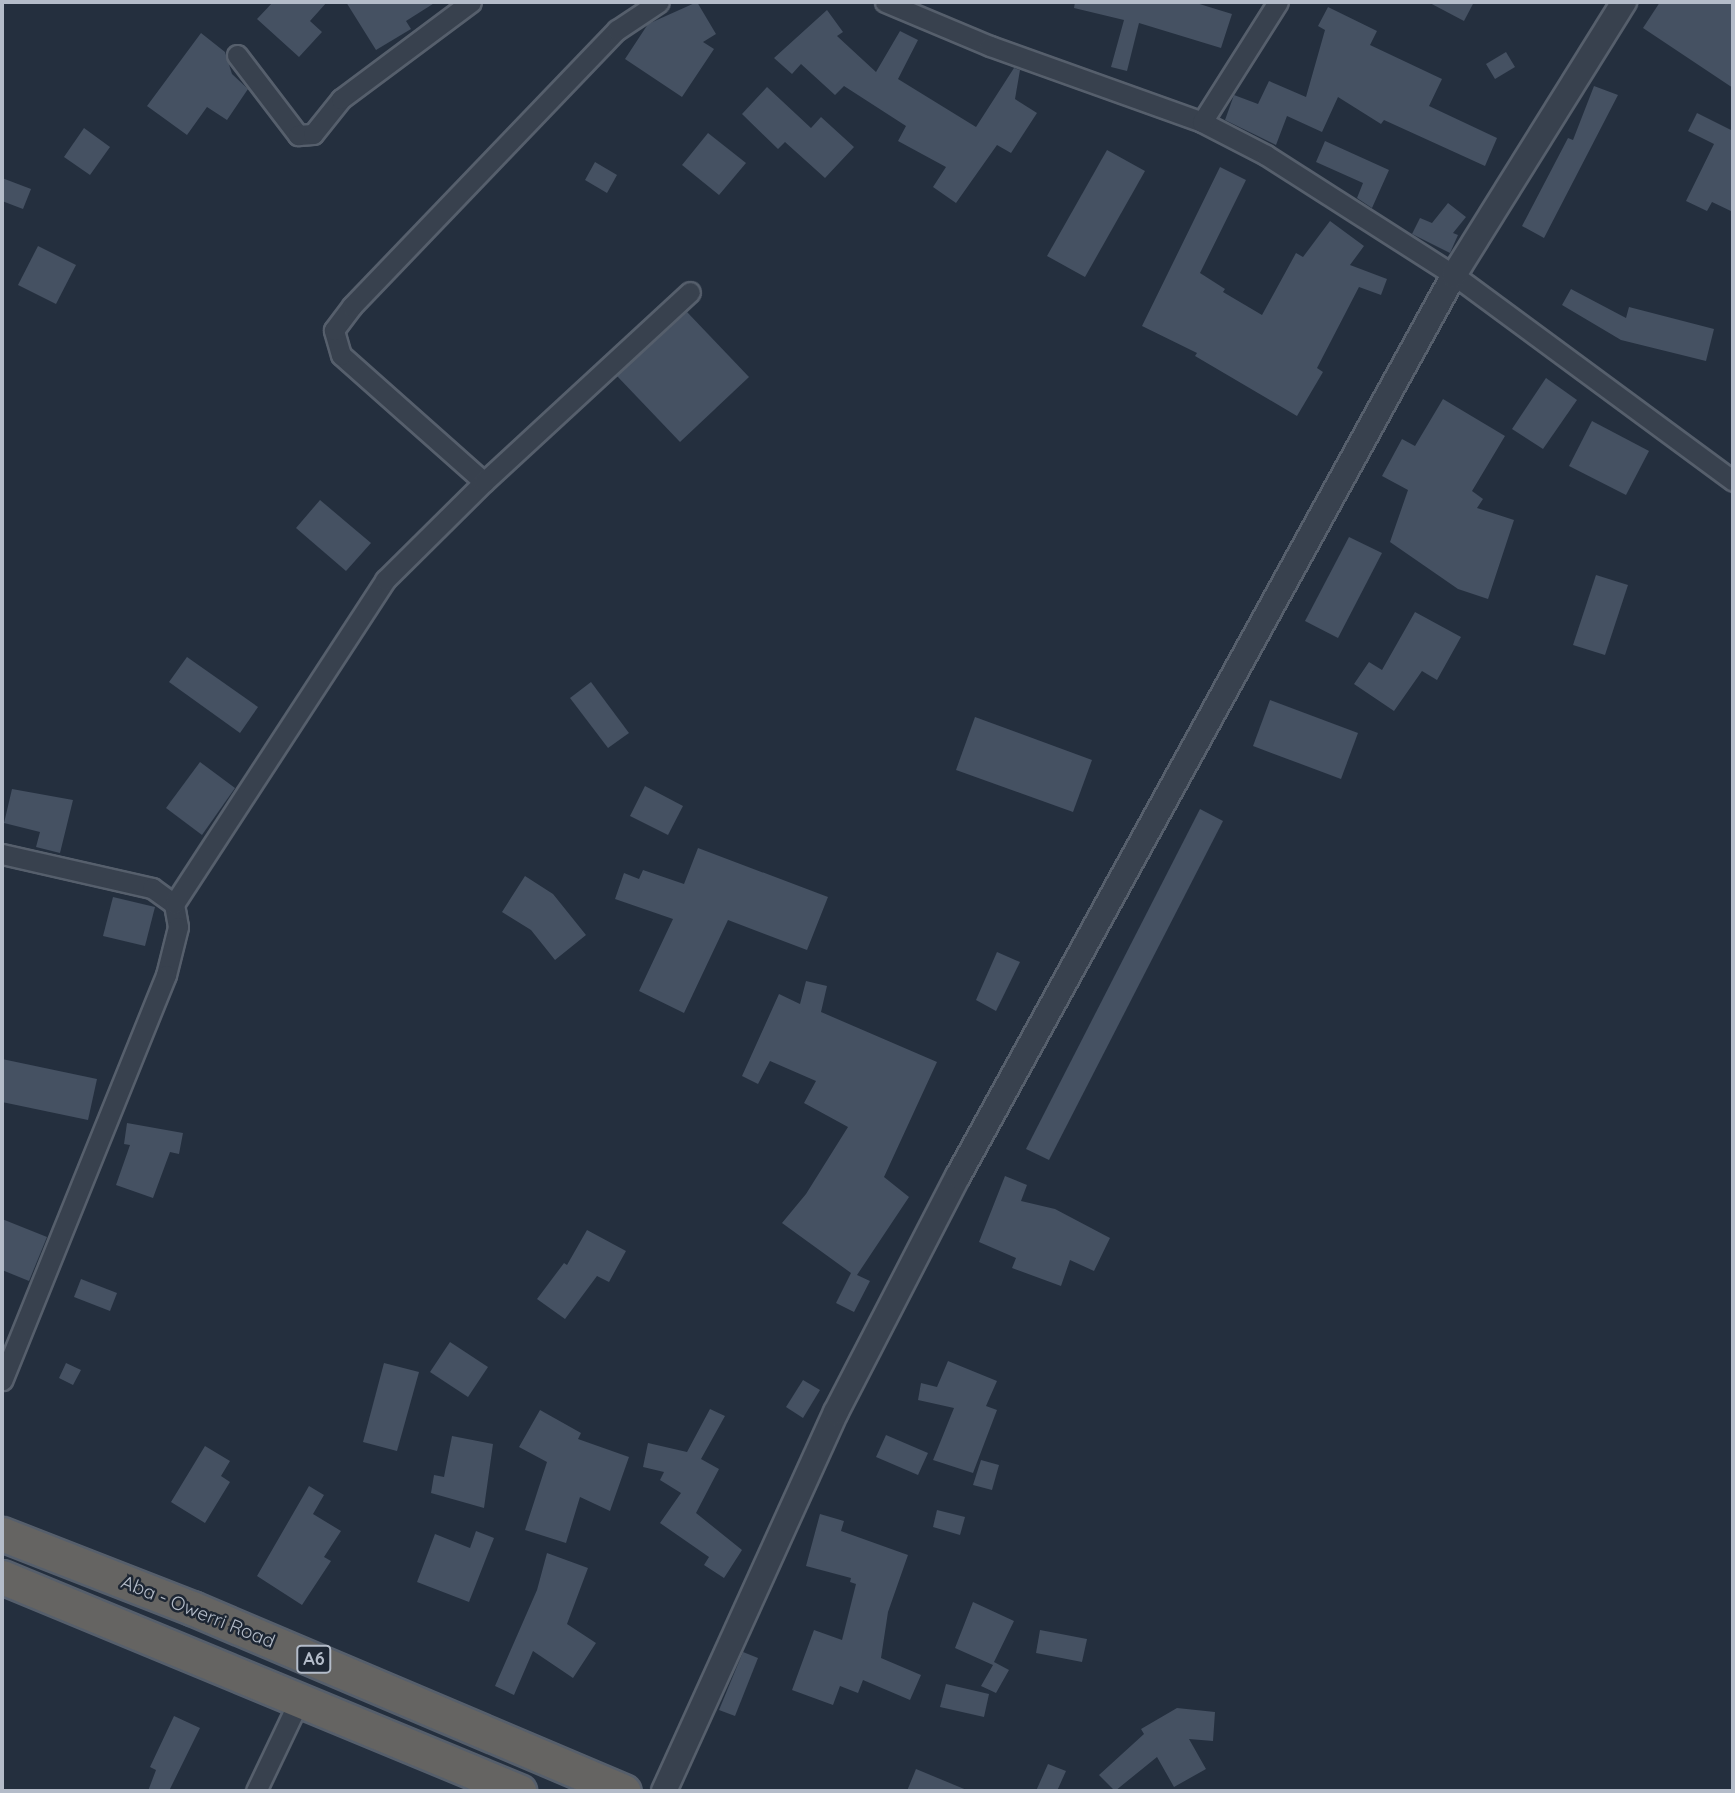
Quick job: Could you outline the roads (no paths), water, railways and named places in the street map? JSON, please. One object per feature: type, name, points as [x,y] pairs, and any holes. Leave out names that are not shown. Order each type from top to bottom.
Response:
[{"type":"highway","name":"Aba - Owerri Road","points":[[2,1534],[192,1608],[624,1791]]},
{"type":"highway","name":"A6","points":[[2,1577],[519,1791]]},
{"type":"highway","points":[[174,1648],[192,1608]]},
{"type":"street","points":[[484,482],[341,355],[334,331],[352,306],[617,30],[659,2]]},
{"type":"street","points":[[885,2],[990,46],[1202,122],[1266,155],[1454,275],[1733,481]]},
{"type":"street","points":[[1202,122],[1278,2]]},
{"type":"street","points":[[664,1791],[877,1329],[1454,275],[1624,2]]},
{"type":"street","points":[[237,55],[298,135],[313,134],[341,99],[467,3]]},
{"type":"street","points":[[2,1380],[166,975],[178,927],[174,904],[385,580],[484,482],[690,292]]},
{"type":"street","points":[[2,854],[152,888],[174,904]]},
{"type":"street","points":[[256,1791],[299,1701]]}]
